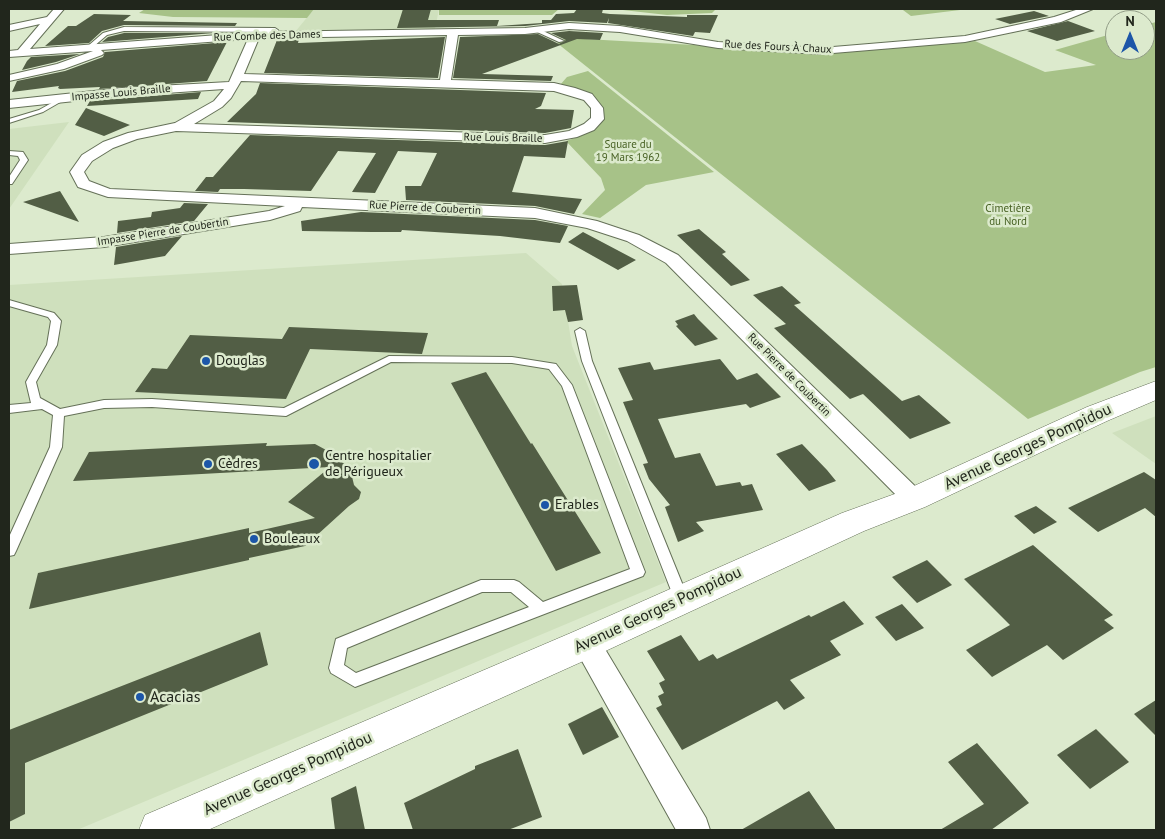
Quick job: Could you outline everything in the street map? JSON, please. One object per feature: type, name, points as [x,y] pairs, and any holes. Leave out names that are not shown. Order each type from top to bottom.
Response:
[{"type":"main road","name":"Avenue Georges Pompidou","points":[[160,830],[215,818],[681,598],[854,522],[914,499],[1097,414],[1156,390]]},
{"type":"street","points":[[22,52],[59,9]]},
{"type":"street","name":"Rue des Fours À Chaux","points":[[525,31],[569,26],[603,28],[718,45],[821,51],[965,39],[1055,20],[1088,9]]},
{"type":"street","points":[[9,28],[50,19]]},
{"type":"street","name":"Rue Combe des Dames","points":[[9,54],[92,46],[276,35],[525,31]]},
{"type":"street","points":[[445,84],[453,32]]},
{"type":"street","name":"Rue Pierre de Coubertin","points":[[255,36],[235,81],[227,95],[218,104],[204,114],[176,126],[133,136],[108,145],[87,158],[77,172],[83,184],[108,193],[535,213],[592,224],[633,238],[672,259],[914,499]]},
{"type":"street","points":[[9,78],[60,67],[114,45]]},
{"type":"street","name":"Rue Louis Braille","points":[[176,126],[545,140],[572,134],[589,127],[598,119],[598,108],[588,97],[571,90],[554,87],[235,81]]},
{"type":"street","name":"Impasse Louis Braille","points":[[9,104],[235,81]]},
{"type":"street","name":"Impasse Pierre de Coubertin","points":[[9,248],[104,242],[270,215],[316,203]]},
{"type":"street","points":[[586,643],[694,830]]},
{"type":"lane","points":[[92,46],[105,34],[124,29],[266,29],[276,30],[276,35]]},
{"type":"lane","points":[[537,30],[562,41]]},
{"type":"lane","points":[[9,121],[41,111],[66,97]]},
{"type":"lane","points":[[9,153],[20,154],[24,160],[9,182]]},
{"type":"lane","points":[[9,303],[51,315],[56,321],[52,345],[31,382],[35,400],[59,413],[104,404],[152,403],[286,412],[389,359],[512,360],[552,366],[567,385],[638,572],[354,680],[336,668],[341,644],[481,586],[514,586],[540,608]]},
{"type":"lane","points":[[580,331],[587,361],[681,598]]},
{"type":"lane","points":[[9,409],[43,405]]},
{"type":"lane","points":[[9,551],[56,447],[59,413]]},
{"type":"shaded area","points":[[314,9],[439,9],[435,29],[295,32]]},
{"type":"shaded area","points":[[69,122],[9,209],[9,129]]},
{"type":"shaded area","name":"Centre hospitalier de Périgueux","points":[[526,253],[562,284],[572,346],[666,582],[77,830],[9,830],[9,285]]},
{"type":"shaded area","points":[[1156,416],[1156,464],[1112,433]]},
{"type":"green space","points":[[145,9],[314,9],[307,18],[173,17],[139,13]]},
{"type":"green space","points":[[439,9],[559,9],[552,15],[439,15]]},
{"type":"green space","points":[[614,9],[716,9],[712,13],[667,15]]},
{"type":"green space","points":[[861,9],[991,9],[960,10],[911,16],[903,10]]},
{"type":"green space","name":"Cimetière du Nord","points":[[1155,22],[1156,367],[1028,419],[557,43],[567,38],[821,52],[975,41],[1045,72],[1096,65],[1055,50],[1105,36],[1105,60],[1155,60]]},
{"type":"green space","name":"Square du 19 Mars 1962","points":[[588,71],[714,172],[646,185],[600,218],[582,214],[605,190],[601,178],[566,141],[581,136],[595,128],[601,112],[599,102],[588,93],[560,85],[567,77]]},
{"type":"building","points":[[403,9],[431,9],[428,20],[499,20],[497,26],[542,23],[542,20],[551,20],[556,14],[574,13],[577,9],[603,9],[602,13],[610,14],[687,17],[687,15],[718,15],[710,33],[695,32],[693,36],[608,23],[609,18],[607,23],[569,21],[525,26],[397,28]]},
{"type":"building","points":[[1034,11],[1049,16],[1010,24],[995,19]]},
{"type":"building","points":[[94,14],[131,15],[123,21],[237,23],[235,26],[124,25],[102,31],[89,43],[45,46],[68,26],[76,26]]},
{"type":"building","points":[[1068,21],[1095,31],[1057,41],[1027,31]]},
{"type":"building","points":[[569,31],[603,33],[600,40],[577,39],[482,74],[553,76],[551,81],[453,78],[460,37],[538,34],[559,44],[566,40],[551,33]]},
{"type":"building","points":[[124,33],[214,33],[102,42],[108,37]]},
{"type":"building","points":[[445,37],[438,78],[264,73],[277,40],[299,39],[298,43]]},
{"type":"building","points":[[227,42],[207,81],[99,89],[100,87],[60,89],[58,88],[59,86],[12,92],[17,81],[65,71],[103,57],[105,52]]},
{"type":"building","points":[[80,54],[56,62],[22,70],[31,57]]},
{"type":"building","points":[[260,83],[546,93],[541,106],[535,109],[574,110],[571,128],[545,133],[227,122],[256,94]]},
{"type":"building","points":[[201,92],[198,99],[87,106],[90,101]]},
{"type":"building","points":[[86,108],[130,125],[104,136],[75,125]]},
{"type":"building","points":[[250,135],[545,145],[568,141],[565,158],[524,156],[512,192],[582,199],[574,214],[535,206],[406,200],[405,186],[421,186],[437,153],[398,151],[375,193],[352,192],[376,153],[338,151],[311,191],[220,189],[218,192],[195,191],[206,177],[213,177]]},
{"type":"building","points":[[60,191],[79,222],[23,202]]},
{"type":"building","points":[[184,203],[208,204],[194,221],[117,233],[118,221],[151,217],[152,212],[180,208]]},
{"type":"building","points":[[361,212],[535,220],[568,226],[560,243],[500,236],[402,230],[401,232],[302,231],[301,221]]},
{"type":"building","points":[[699,229],[726,252],[722,254],[750,280],[731,286],[677,235]]},
{"type":"building","points":[[583,232],[636,260],[618,270],[568,242]]},
{"type":"building","points":[[182,236],[165,256],[114,265],[116,247]]},
{"type":"building","points":[[577,285],[583,320],[568,322],[565,310],[553,311],[552,286]]},
{"type":"building","points":[[782,286],[801,303],[794,305],[902,401],[919,395],[951,423],[910,439],[863,394],[850,399],[774,328],[786,324],[753,295]]},
{"type":"building","points":[[694,314],[718,339],[695,346],[676,326],[678,325],[675,321]]},
{"type":"building","name":"Douglas","points":[[289,327],[428,333],[422,354],[310,349],[286,399],[135,392],[152,368],[167,369],[190,335],[282,339]]},
{"type":"building","points":[[720,359],[737,380],[757,373],[781,397],[750,408],[746,404],[658,419],[675,458],[700,453],[716,486],[740,482],[742,486],[752,484],[763,510],[696,522],[704,531],[678,542],[665,507],[670,505],[649,479],[643,464],[648,463],[623,402],[633,400],[618,368],[650,362],[654,370]]},
{"type":"building","name":"Erables","points":[[486,372],[601,553],[556,571],[451,383]]},
{"type":"building","name":"Bouleaux","points":[[267,443],[266,446],[315,444],[339,457],[336,458],[350,468],[354,485],[361,492],[359,499],[305,546],[29,609],[38,573],[249,528],[249,533],[315,518],[288,502],[330,467],[73,481],[89,452]]},
{"type":"building","points":[[802,444],[836,481],[809,491],[776,454]]},
{"type":"building","points":[[1144,472],[1156,480],[1156,517],[1145,508],[1098,532],[1068,508]]},
{"type":"building","points":[[1036,506],[1057,522],[1034,534],[1014,516]]},
{"type":"building","points":[[1033,545],[1113,615],[1104,620],[1114,628],[1063,660],[1047,645],[992,677],[966,650],[1010,625],[964,579]]},
{"type":"building","points":[[927,560],[952,585],[917,603],[892,577]]},
{"type":"building","points":[[844,601],[864,624],[830,641],[841,655],[790,680],[805,698],[784,710],[777,701],[682,750],[656,708],[662,705],[658,696],[664,693],[659,683],[665,680],[647,651],[681,635],[699,661],[713,654],[717,659],[809,615],[811,617]]},
{"type":"building","points":[[902,604],[924,628],[896,641],[875,617]]},
{"type":"building","name":"Acacias","points":[[260,632],[268,665],[25,763],[25,814],[9,822],[9,730]]},
{"type":"building","points":[[1156,700],[1156,736],[1134,714]]},
{"type":"building","points":[[602,707],[619,737],[583,755],[568,724]]},
{"type":"building","points":[[1096,729],[1129,762],[1090,789],[1057,755]]},
{"type":"building","points":[[977,743],[1029,803],[991,830],[940,830],[984,804],[948,762]]},
{"type":"building","points":[[518,749],[542,817],[508,830],[413,830],[404,803],[475,769],[475,766]]},
{"type":"building","points":[[356,786],[365,830],[335,830],[331,798]]},
{"type":"building","points":[[809,791],[836,830],[741,830]]},
{"type":"place","name":"Douglas","points":[[206,361]]},
{"type":"place","name":"Cèdres","points":[[208,464]]},
{"type":"place","name":"Centre hospitalier de Périgueux","points":[[314,464]]},
{"type":"place","name":"Erables","points":[[545,505]]},
{"type":"place","name":"Bouleaux","points":[[254,539]]},
{"type":"place","name":"Acacias","points":[[140,697]]}]
